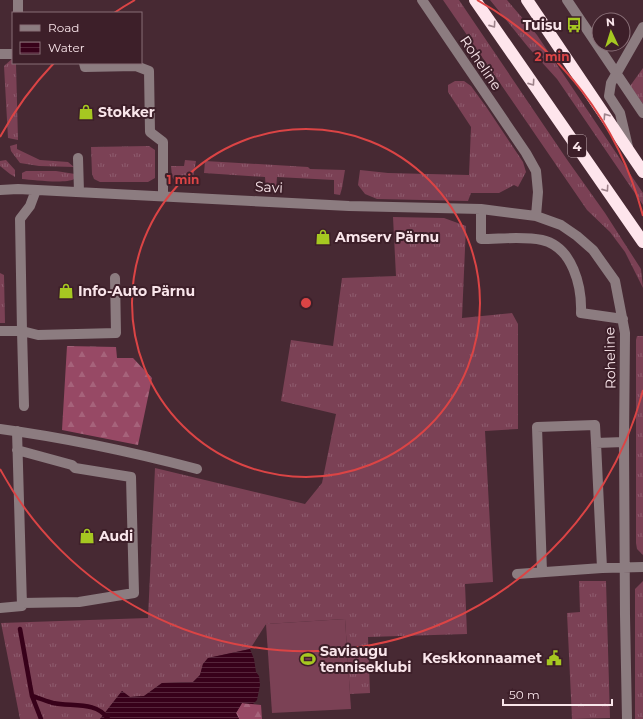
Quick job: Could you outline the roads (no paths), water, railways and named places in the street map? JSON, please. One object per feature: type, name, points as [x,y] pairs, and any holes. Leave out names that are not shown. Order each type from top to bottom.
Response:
[{"type":"highway","name":"4","points":[[475,0],[643,242]]},
{"type":"highway","points":[[527,0],[643,172]]},
{"type":"street","points":[[18,0],[18,12]]},
{"type":"street","name":"Roheline","points":[[422,0],[533,165],[536,171],[538,192],[536,216],[561,225],[577,236],[593,250],[615,281],[626,333],[624,442],[627,719]]},
{"type":"street","points":[[567,0],[643,113]]},
{"type":"street","points":[[629,151],[620,113],[609,96],[612,83],[643,27]]},
{"type":"street","points":[[0,54],[12,54]]},
{"type":"street","points":[[84,64],[85,67],[136,66],[149,71],[150,132],[163,142],[163,196]]},
{"type":"street","points":[[78,158],[80,192]]},
{"type":"street","name":"Savi","points":[[0,190],[80,192],[349,206],[481,209],[536,216]]},
{"type":"street","points":[[24,406],[20,219],[30,206],[36,190]]},
{"type":"street","points":[[481,209],[481,238],[543,240],[554,245],[566,255],[576,275],[580,290],[581,313],[623,319]]},
{"type":"street","points":[[0,331],[22,331],[38,335],[116,333],[115,278]]},
{"type":"street","points":[[542,572],[536,427],[595,425],[602,568]]},
{"type":"street","points":[[0,429],[122,450],[197,469]]},
{"type":"street","points":[[0,608],[22,606],[17,431]]},
{"type":"street","points":[[596,443],[624,442]]},
{"type":"street","points":[[17,450],[72,465],[75,468],[131,477],[134,593],[79,602],[22,603]]},
{"type":"street","points":[[517,574],[602,568],[643,567]]},
{"type":"water","points":[[250,649],[254,659],[256,672],[259,676],[260,685],[257,700],[253,704],[242,703],[236,713],[239,719],[100,719],[122,691],[130,697],[144,696],[162,683],[193,682],[200,675],[203,664],[208,658]]},
{"type":"waterway","points":[[20,629],[32,696],[41,719]]},
{"type":"waterway","points":[[32,696],[53,703],[91,707],[103,713],[108,719]]},
{"type":"place","name":"Tuisu","points":[[574,25]]},
{"type":"place","name":"Stokker","points":[[86,112]]},
{"type":"place","name":"Amserv Pärnu","points":[[323,237]]},
{"type":"place","name":"Info-Auto Pärnu","points":[[66,291]]},
{"type":"place","name":"Audi","points":[[87,536]]},
{"type":"place","name":"Keskkonnaamet","points":[[554,658]]},
{"type":"place","name":"Saviaugu tenniseklubi","points":[[308,659]]}]
